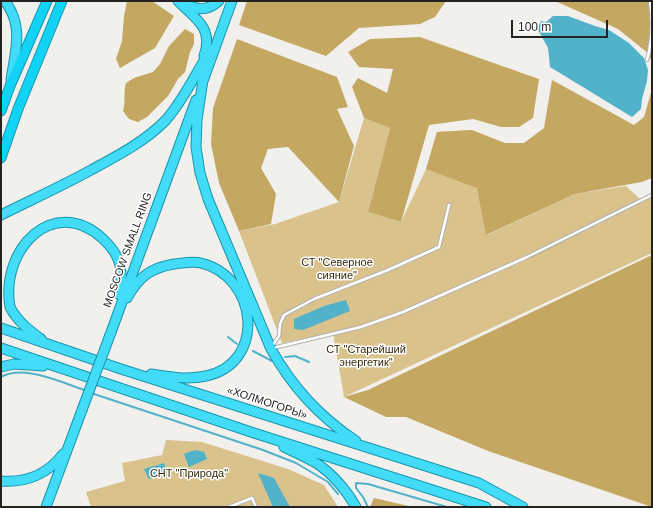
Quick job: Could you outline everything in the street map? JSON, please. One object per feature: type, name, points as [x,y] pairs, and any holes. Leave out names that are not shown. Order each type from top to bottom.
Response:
[{"type":"highway","points":[[5,1],[16,26],[16,47],[10,86]]},
{"type":"highway","points":[[1,112],[10,86],[47,1]]},
{"type":"highway","points":[[1,158],[18,109],[62,1]]},
{"type":"highway","points":[[178,1],[196,16],[206,33],[207,49],[201,65]]},
{"type":"highway","points":[[182,1],[201,10],[210,8],[219,1]]},
{"type":"highway","name":"MOSCOW SMALL RING","points":[[46,507],[232,1]]},
{"type":"highway","points":[[1,215],[118,156],[145,138],[174,110],[218,39]]},
{"type":"highway","points":[[203,80],[197,120],[196,147],[200,173],[208,200],[271,349],[282,368],[315,408],[336,427],[366,447]]},
{"type":"highway","points":[[47,343],[24,326],[16,316],[4,294],[3,281],[5,266],[10,252],[18,240],[30,231],[43,225],[58,222],[72,223],[87,228],[109,245],[117,255],[122,274],[116,315]]},
{"type":"highway","points":[[116,315],[134,285],[148,273],[165,266],[183,263],[200,263],[213,267],[229,278],[238,289],[246,306],[248,322],[247,338],[241,352],[221,371],[206,376],[193,378],[121,369]]},
{"type":"highway","name":"«ХОЛМОГОРЫ»","points":[[1,328],[121,369],[479,483],[523,507]]},
{"type":"highway","points":[[1,348],[254,433],[486,507]]},
{"type":"highway","points":[[1,367],[14,364],[63,369]]},
{"type":"highway","points":[[254,433],[316,463],[332,476],[346,492],[356,507]]},
{"type":"highway","points":[[1,481],[28,479],[37,476],[48,470],[58,461],[68,446]]},
{"type":"lane","points":[[647,60],[651,46],[652,31],[652,7],[650,1]]},
{"type":"lane","points":[[271,349],[361,327],[403,312],[525,258],[652,195]]},
{"type":"lane","points":[[271,349],[279,336],[280,324],[284,315],[314,299],[388,270],[439,247],[449,205]]},
{"type":"lane","points":[[229,507],[252,498],[256,507]]},
{"type":"green space","name":"СТ \"Северное сияние\"","points":[[364,118],[390,128],[368,212],[401,222],[426,169],[437,132],[472,130],[487,145],[487,235],[575,194],[626,186],[640,199],[652,194],[652,253],[344,397],[333,333],[282,343],[239,231],[275,224],[339,202]]},
{"type":"green space","name":"СНТ \"Природа\"","points":[[166,440],[202,442],[288,469],[324,485],[338,507],[91,507],[86,492],[125,481],[122,463],[162,455]]},
{"type":"shaded area","points":[[127,1],[152,1],[174,16],[155,48],[120,68],[116,59],[122,41]]},
{"type":"shaded area","points":[[247,1],[446,1],[435,17],[420,24],[359,28],[326,56],[239,25]]},
{"type":"shaded area","points":[[555,1],[652,1],[652,64],[649,54],[618,29]]},
{"type":"shaded area","points":[[185,29],[194,34],[194,44],[190,52],[185,72],[178,79],[168,96],[147,117],[138,122],[129,119],[123,111],[126,83],[134,78],[153,72],[160,64],[169,46]]},
{"type":"shaded area","points":[[420,37],[539,79],[533,118],[519,127],[501,127],[473,119],[429,125],[401,222],[368,212],[390,128],[364,118],[352,87],[358,78],[387,93],[393,69],[359,67],[348,52],[370,39]]},
{"type":"shaded area","points":[[237,39],[337,77],[348,107],[337,109],[354,146],[339,202],[288,147],[268,149],[261,168],[276,194],[271,224],[239,231],[219,183],[211,144],[213,108]]},
{"type":"shaded area","points":[[552,80],[634,125],[644,117],[652,89],[652,178],[642,182],[575,194],[486,235],[477,188],[426,169],[437,132],[472,130],[505,143],[524,143],[544,128]]},
{"type":"shaded area","points":[[652,255],[652,507],[488,451],[406,417],[386,417],[344,397],[368,390]]},
{"type":"shaded area","points":[[374,498],[413,507],[370,507]]},
{"type":"water","points":[[553,16],[568,16],[609,30],[629,43],[644,58],[648,70],[647,81],[641,109],[632,117],[550,67],[548,48],[537,28],[541,21],[546,22]]},
{"type":"water","points":[[346,300],[350,311],[303,330],[294,329],[294,319],[324,306]]},
{"type":"water","points":[[195,450],[204,452],[207,459],[189,467],[184,454]]},
{"type":"water","points":[[164,463],[167,473],[149,479],[144,469]]},
{"type":"water","points":[[258,473],[274,478],[290,507],[273,507]]},
{"type":"waterway","points":[[228,337],[237,344]]},
{"type":"waterway","points":[[253,351],[272,361]]},
{"type":"waterway","points":[[285,357],[295,356],[309,362]]},
{"type":"waterway","points":[[1,377],[21,373],[32,374],[44,376],[87,391]]},
{"type":"waterway","points":[[91,393],[263,450],[296,463],[328,482],[338,494]]},
{"type":"waterway","points":[[368,507],[356,488],[356,483],[368,484],[447,507]]},
{"type":"park label","name":"СТ \"Старейший энергетик\"","points":[[366,356]]}]
